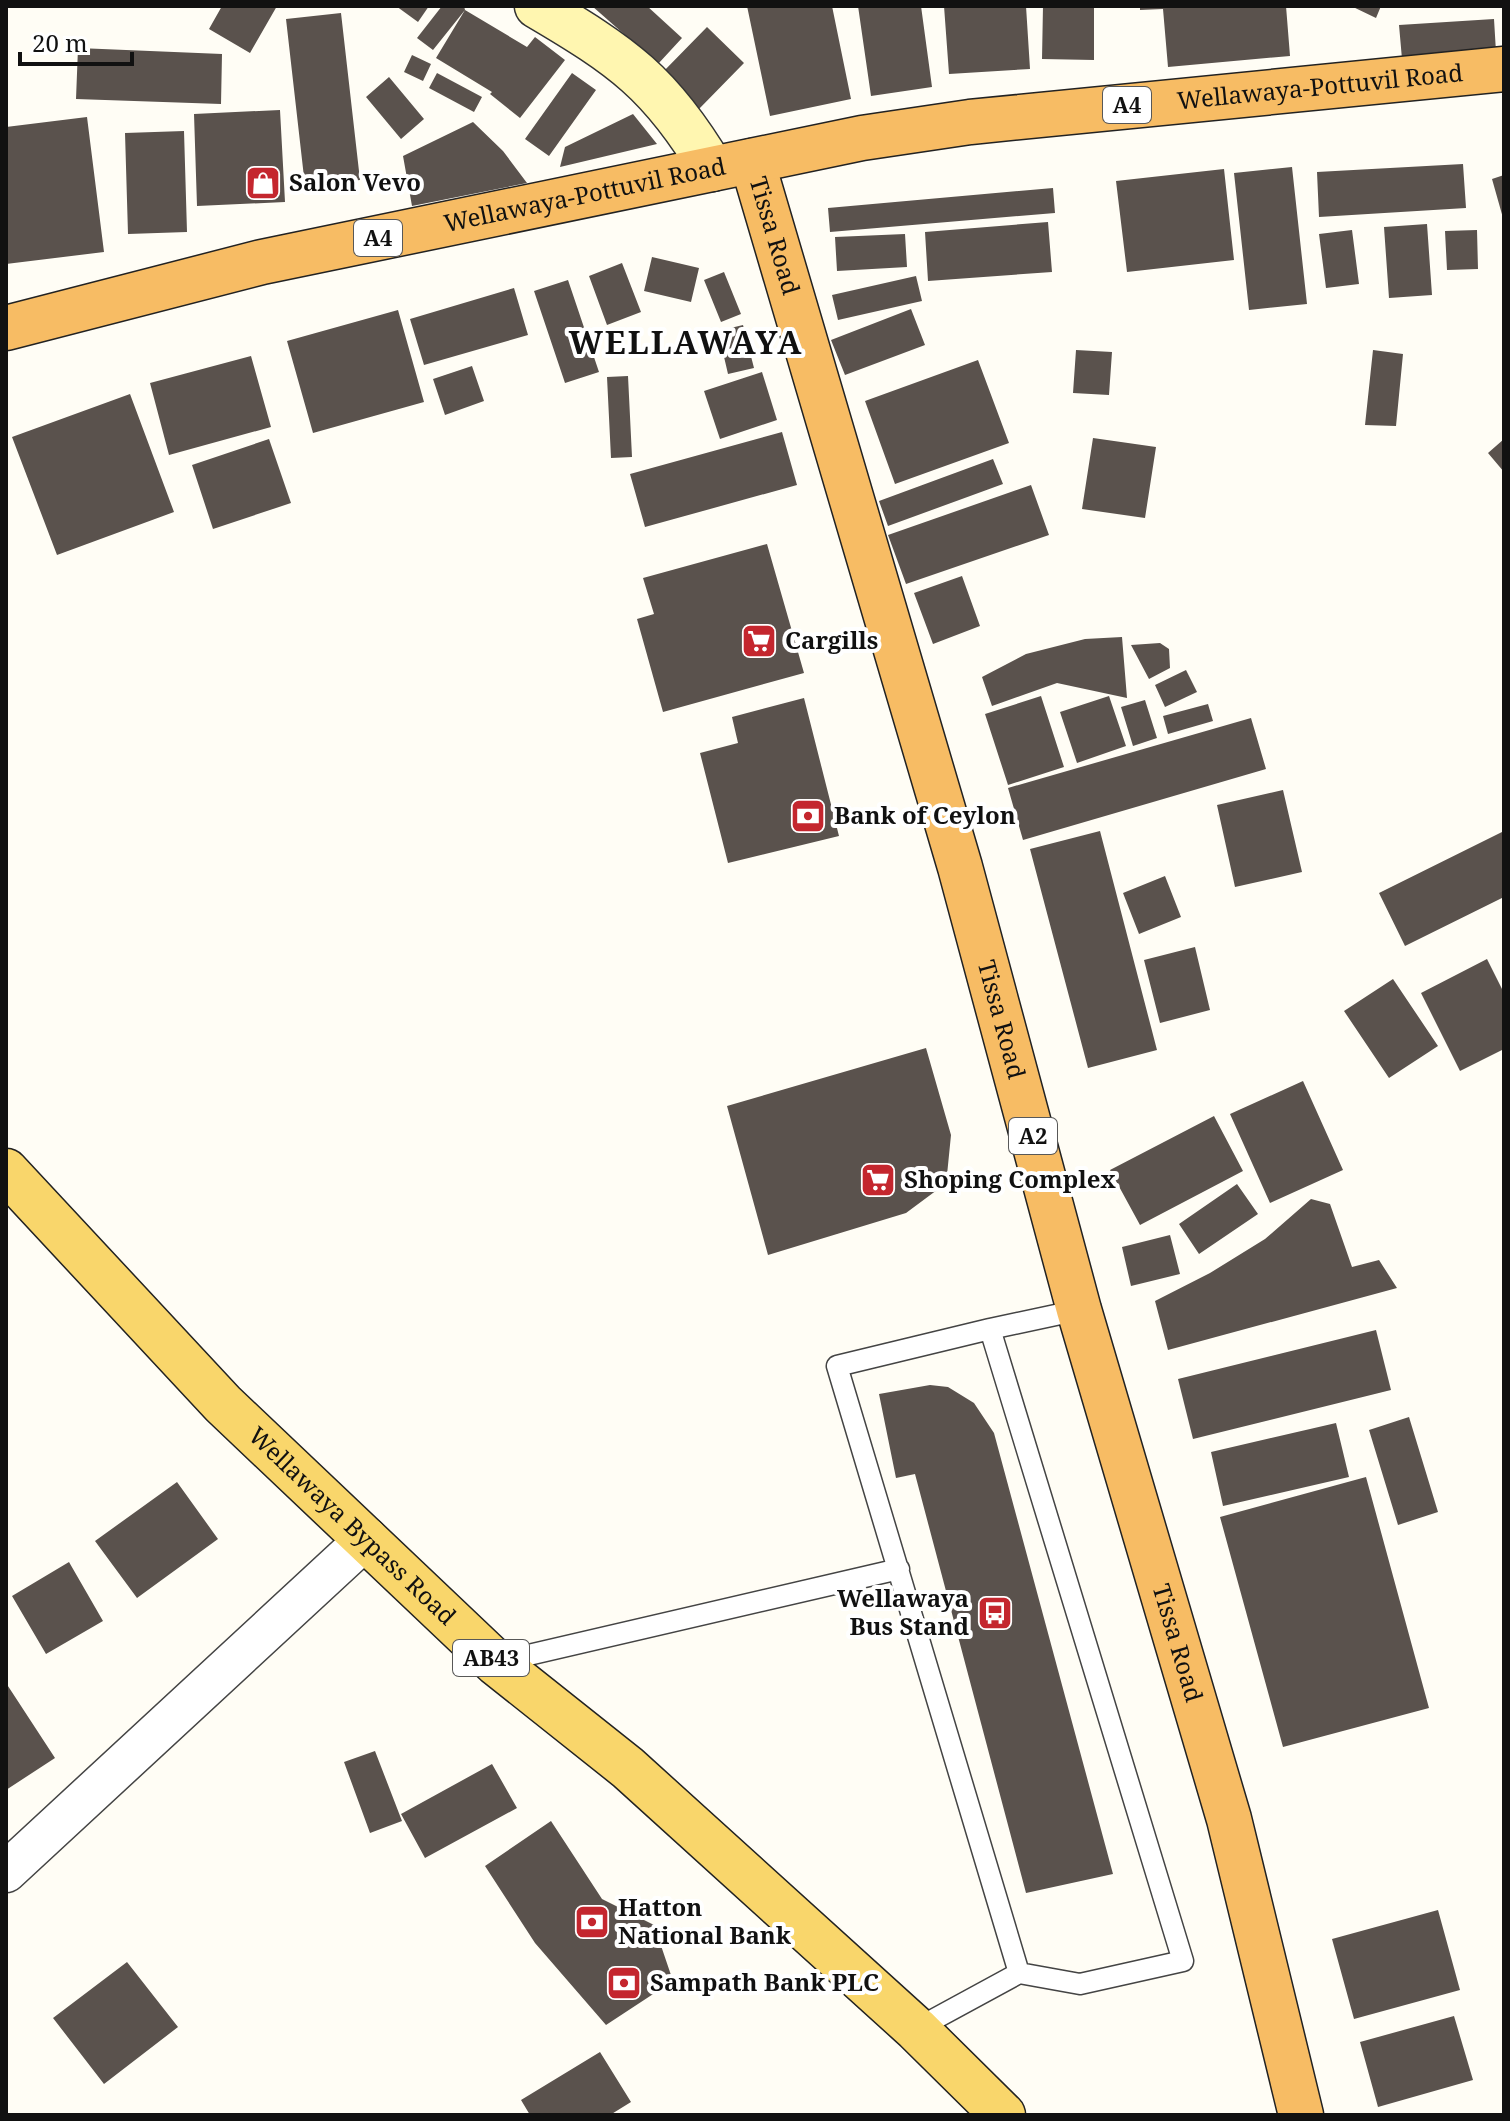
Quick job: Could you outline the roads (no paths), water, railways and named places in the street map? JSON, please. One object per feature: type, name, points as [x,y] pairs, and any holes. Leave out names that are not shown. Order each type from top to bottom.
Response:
[{"type":"highway","name":"Wellawaya-Pottuvil Road","points":[[6,328],[262,262],[732,165],[970,122],[1504,69]]},
{"type":"highway","name":"Tissa Road","points":[[732,165],[960,867],[1079,1310],[1229,1819],[1301,2115]]},
{"type":"main road","points":[[537,6],[610,49],[644,76],[688,128],[732,165]]},
{"type":"main road","name":"Wellawaya Bypass Road","points":[[6,1171],[223,1404],[496,1663],[628,1768],[916,2029],[1003,2115]]},
{"type":"street","points":[[6,1872],[367,1538]]},
{"type":"lane","points":[[1019,1973],[837,1366],[1079,1310]]},
{"type":"lane","points":[[916,2029],[1019,1973],[1080,1984],[1183,1961],[990,1329]]},
{"type":"lane","points":[[496,1663],[899,1569]]},
{"type":"place","name":"Salon Vevo","points":[[263,183]]},
{"type":"place","name":"Cargills","points":[[759,641]]},
{"type":"place","name":"Bank of Ceylon","points":[[808,816]]},
{"type":"place","name":"Shoping Complex","points":[[878,1180]]},
{"type":"place","name":"Wellawaya Bus Stand","points":[[995,1613]]},
{"type":"place","name":"Hatton National Bank","points":[[592,1922]]},
{"type":"place","name":"Sampath Bank PLC","points":[[624,1983]]},
{"type":"district","name":"WELLAWAYA","points":[[686,343]]}]
